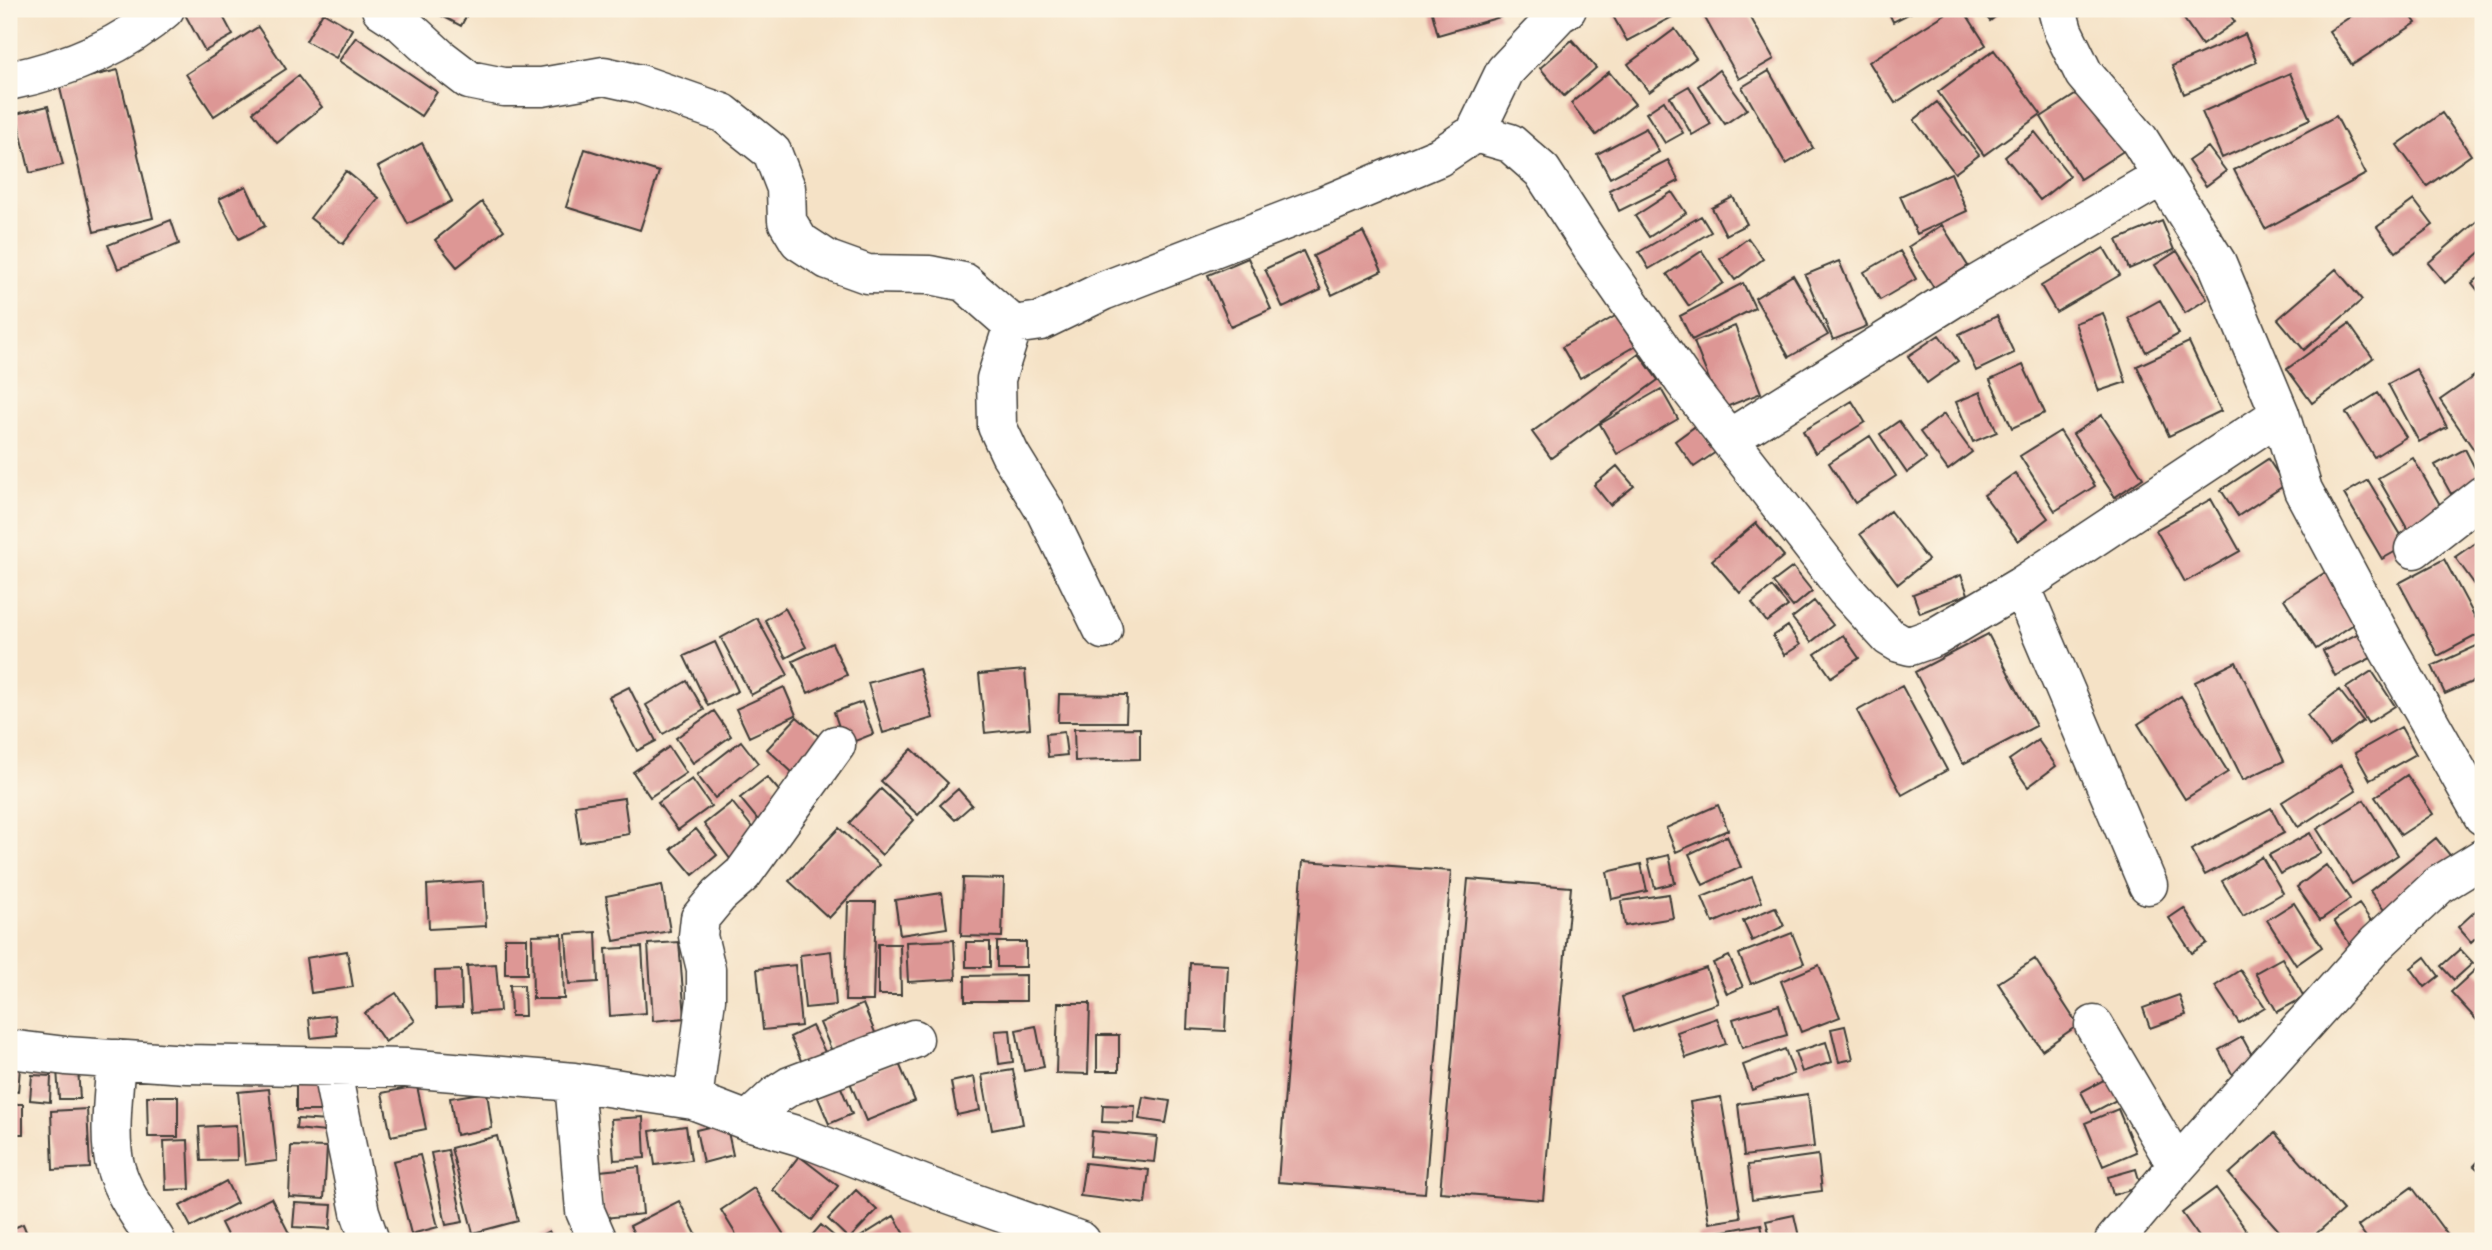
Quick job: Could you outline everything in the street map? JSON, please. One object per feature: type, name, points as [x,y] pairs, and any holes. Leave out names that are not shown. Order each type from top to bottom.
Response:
[{"type":"street","points":[[9,81],[37,75],[105,51],[165,9]]},
{"type":"street","points":[[381,9],[401,22],[439,57],[469,79],[504,87],[542,87],[604,76],[640,84],[723,113],[772,152],[786,188],[787,221],[799,241],[828,260],[867,274],[930,275],[964,282],[1013,325],[1041,321],[1116,286],[1325,205],[1439,157],[1475,133],[1505,71],[1559,14],[1567,9]]},
{"type":"street","points":[[2057,9],[2063,31],[2084,74],[2139,139],[2217,263],[2280,414],[2303,490],[2388,649],[2483,816]]},
{"type":"street","points":[[1475,133],[1510,143],[1542,171],[1683,380],[1846,590],[1889,637],[1899,643],[1910,646],[1934,636],[2021,586],[2280,414]]},
{"type":"street","points":[[1730,438],[1957,296],[2162,176]]},
{"type":"street","points":[[1013,325],[996,379],[997,426],[1010,454],[1045,511],[1103,630]]},
{"type":"street","points":[[2414,549],[2483,495]]},
{"type":"street","points":[[2021,586],[2148,885]]},
{"type":"street","points":[[694,1100],[706,999],[706,969],[698,936],[700,918],[719,895],[743,874],[836,745]]},
{"type":"street","points":[[2117,1240],[2177,1167],[2377,943],[2439,885],[2483,858]]},
{"type":"street","points":[[2094,1024],[2177,1167]]},
{"type":"street","points":[[748,1121],[790,1086],[914,1039]]},
{"type":"street","points":[[9,1049],[187,1064],[406,1068],[574,1083],[694,1100],[748,1121],[799,1136],[943,1192],[1081,1241]]},
{"type":"street","points":[[116,1059],[112,1147],[116,1168],[132,1206],[156,1241]]},
{"type":"street","points":[[331,1067],[360,1212],[370,1241]]},
{"type":"street","points":[[574,1083],[585,1211],[598,1241]]},
{"type":"building","points":[[182,9],[219,9],[233,35],[205,51]]},
{"type":"building","points":[[429,9],[470,9],[461,26]]},
{"type":"building","points":[[1431,9],[1497,9],[1500,17],[1438,35]]},
{"type":"building","points":[[1609,9],[1667,9],[1672,17],[1627,41]]},
{"type":"building","points":[[1700,9],[1746,9],[1774,59],[1739,79]]},
{"type":"building","points":[[1887,9],[1918,9],[1893,22]]},
{"type":"building","points":[[1953,9],[1963,9],[1986,45],[1895,103],[1869,62]]},
{"type":"building","points":[[1980,9],[2005,9],[1990,21]]},
{"type":"building","points":[[2177,9],[2226,9],[2235,22],[2202,45]]},
{"type":"building","points":[[2362,9],[2406,9],[2416,23],[2352,65],[2329,31]]},
{"type":"building","points":[[323,12],[352,29],[336,58],[306,41]]},
{"type":"building","points":[[258,27],[286,69],[214,116],[186,74]]},
{"type":"building","points":[[1675,29],[1696,58],[1649,92],[1628,64]]},
{"type":"building","points":[[2245,34],[2257,62],[2184,94],[2172,66]]},
{"type":"building","points":[[356,37],[437,92],[421,116],[339,61]]},
{"type":"building","points":[[1572,40],[1596,68],[1564,96],[1540,68]]},
{"type":"building","points":[[1994,50],[2041,114],[1984,155],[1938,92]]},
{"type":"building","points":[[118,70],[153,218],[94,232],[59,84]]},
{"type":"building","points":[[1719,70],[1747,109],[1725,124],[1698,86]]},
{"type":"building","points":[[1769,71],[1813,148],[1786,164],[1742,87]]},
{"type":"building","points":[[1609,72],[1635,104],[1596,135],[1571,103]]},
{"type":"building","points":[[2290,73],[2310,119],[2222,158],[2202,112]]},
{"type":"building","points":[[298,76],[322,107],[277,143],[253,112]]},
{"type":"building","points":[[1689,86],[1711,124],[1692,135],[1670,97]]},
{"type":"building","points":[[2086,88],[2125,150],[2080,179],[2041,117]]},
{"type":"building","points":[[1664,101],[1683,133],[1665,143],[1646,113]]},
{"type":"building","points":[[1937,102],[1979,155],[1955,173],[1914,120]]},
{"type":"building","points":[[48,106],[63,165],[30,173],[16,114]]},
{"type":"building","points":[[2442,113],[2471,155],[2427,186],[2397,145]]},
{"type":"building","points":[[2336,116],[2366,174],[2265,229],[2234,170]]},
{"type":"building","points":[[1646,128],[1659,152],[1610,178],[1597,154]]},
{"type":"building","points":[[2035,132],[2070,176],[2040,200],[2005,157]]},
{"type":"building","points":[[422,143],[452,201],[408,224],[378,167]]},
{"type":"building","points":[[2208,147],[2226,171],[2206,186],[2188,161]]},
{"type":"building","points":[[585,149],[659,172],[640,230],[566,207]]},
{"type":"building","points":[[1668,160],[1679,181],[1619,211],[1609,190]]},
{"type":"building","points":[[346,171],[379,198],[343,244],[310,218]]},
{"type":"building","points":[[1951,173],[1967,211],[1917,234],[1900,196]]},
{"type":"building","points":[[246,186],[265,226],[239,239],[219,199]]},
{"type":"building","points":[[1672,192],[1686,213],[1649,237],[1635,216]]},
{"type":"building","points":[[1733,197],[1747,224],[1726,235],[1712,208]]},
{"type":"building","points":[[2414,200],[2433,225],[2396,252],[2377,227]]},
{"type":"building","points":[[482,202],[504,230],[457,267],[435,240]]},
{"type":"building","points":[[1701,216],[1711,232],[1649,269],[1639,252]]},
{"type":"building","points":[[2483,216],[2483,250],[2445,283],[2428,263]]},
{"type":"building","points":[[171,220],[179,244],[118,269],[108,245]]},
{"type":"building","points":[[2162,221],[2174,250],[2129,269],[2117,240]]},
{"type":"building","points":[[1942,225],[1968,266],[1934,288],[1908,247]]},
{"type":"building","points":[[1363,232],[1382,271],[1332,295],[1313,256]]},
{"type":"building","points":[[1748,238],[1763,259],[1735,280],[1720,259]]},
{"type":"building","points":[[2104,248],[2120,275],[2056,312],[2041,286]]},
{"type":"building","points":[[1303,251],[1321,290],[1283,308],[1265,269]]},
{"type":"building","points":[[1702,251],[1723,283],[1689,306],[1667,274]]},
{"type":"building","points":[[1900,251],[1916,279],[1880,300],[1864,272]]},
{"type":"building","points":[[2177,251],[2207,299],[2185,313],[2155,265]]},
{"type":"building","points":[[1248,258],[1271,309],[1231,327],[1208,275]]},
{"type":"building","points":[[1839,261],[1867,326],[1833,340],[1805,275]]},
{"type":"building","points":[[2336,269],[2362,300],[2304,350],[2278,319]]},
{"type":"building","points":[[1793,275],[1828,335],[1789,357],[1755,298]]},
{"type":"building","points":[[2483,275],[2483,297],[2472,283]]},
{"type":"building","points":[[1743,283],[1755,308],[1692,340],[1680,316]]},
{"type":"building","points":[[2160,300],[2179,334],[2146,352],[2128,318]]},
{"type":"building","points":[[2103,313],[2126,382],[2099,391],[2075,323]]},
{"type":"building","points":[[1617,315],[1635,346],[1580,378],[1562,347]]},
{"type":"building","points":[[1997,316],[2014,353],[1976,371],[1959,334]]},
{"type":"building","points":[[2349,324],[2373,358],[2312,403],[2287,369]]},
{"type":"building","points":[[1735,326],[1761,393],[1721,409],[1694,342]]},
{"type":"building","points":[[1939,335],[1958,361],[1927,383],[1908,356]]},
{"type":"building","points":[[2189,342],[2221,411],[2169,436],[2137,366]]},
{"type":"building","points":[[1639,354],[1658,380],[1551,458],[1532,432]]},
{"type":"building","points":[[2023,365],[2045,413],[2012,428],[1990,380]]},
{"type":"building","points":[[2416,369],[2447,427],[2419,442],[2388,384]]},
{"type":"building","points":[[2483,370],[2483,463],[2440,400]]},
{"type":"building","points":[[1661,389],[1678,419],[1617,454],[1600,424]]},
{"type":"building","points":[[1980,392],[1997,432],[1973,442],[1956,402]]},
{"type":"building","points":[[2378,393],[2406,437],[2374,457],[2346,413]]},
{"type":"building","points":[[1852,401],[1865,422],[1815,453],[1803,431]]},
{"type":"building","points":[[1944,414],[1972,452],[1948,470],[1920,432]]},
{"type":"building","points":[[2102,415],[2143,478],[2115,497],[2073,434]]},
{"type":"building","points":[[1899,421],[1926,459],[1907,473],[1880,434]]},
{"type":"building","points":[[1697,425],[1716,452],[1694,467],[1675,441]]},
{"type":"building","points":[[2060,431],[2095,486],[2055,511],[2020,456]]},
{"type":"building","points":[[1870,436],[1896,476],[1855,503],[1829,463]]},
{"type":"building","points":[[2465,449],[2480,478],[2451,494],[2435,465]]},
{"type":"building","points":[[2413,458],[2447,517],[2412,537],[2378,478]]},
{"type":"building","points":[[2268,459],[2285,485],[2238,516],[2221,490]]},
{"type":"building","points":[[1617,466],[1634,486],[1610,505],[1594,485]]},
{"type":"building","points":[[2015,473],[2048,518],[2018,541],[1984,495]]},
{"type":"building","points":[[2368,480],[2407,545],[2382,559],[2344,494]]},
{"type":"building","points":[[2211,499],[2240,551],[2185,582],[2156,530]]},
{"type":"building","points":[[1890,511],[1928,560],[1898,584],[1860,534]]},
{"type":"building","points":[[1756,523],[1784,556],[1740,593],[1712,560]]},
{"type":"building","points":[[2478,541],[2483,548],[2483,596],[2455,557]]},
{"type":"building","points":[[2444,559],[2483,632],[2438,656],[2399,583]]},
{"type":"building","points":[[1793,567],[1812,591],[1793,607],[1773,582]]},
{"type":"building","points":[[2329,570],[2360,620],[2316,649],[2284,599]]},
{"type":"building","points":[[1961,575],[1968,594],[1920,613],[1913,594]]},
{"type":"building","points":[[1772,587],[1788,606],[1767,622],[1752,603]]},
{"type":"building","points":[[1814,601],[1833,625],[1811,642],[1792,618]]},
{"type":"building","points":[[785,608],[806,647],[786,658],[765,620]]},
{"type":"building","points":[[757,618],[788,675],[751,695],[721,638]]},
{"type":"building","points":[[1788,626],[1800,645],[1784,655],[1773,636]]},
{"type":"building","points":[[2361,632],[2373,657],[2335,676],[2323,651]]},
{"type":"building","points":[[1988,634],[2036,726],[1963,764],[1915,672]]},
{"type":"building","points":[[1843,635],[1859,658],[1831,677],[1815,654]]},
{"type":"building","points":[[715,642],[738,691],[708,706],[684,656]]},
{"type":"building","points":[[832,643],[847,675],[808,693],[793,661]]},
{"type":"building","points":[[2483,643],[2483,677],[2445,694],[2432,666]]},
{"type":"building","points":[[2236,662],[2284,761],[2243,780],[2195,682]]},
{"type":"building","points":[[919,668],[933,718],[883,733],[868,683]]},
{"type":"building","points":[[1025,670],[1030,728],[985,733],[979,674]]},
{"type":"building","points":[[2372,671],[2395,706],[2368,723],[2346,688]]},
{"type":"building","points":[[687,681],[704,710],[663,734],[646,705]]},
{"type":"building","points":[[1902,686],[1947,770],[1902,795],[1857,711]]},
{"type":"building","points":[[629,687],[656,741],[637,751],[609,697]]},
{"type":"building","points":[[784,687],[796,715],[749,737],[736,709]]},
{"type":"building","points":[[2339,690],[2363,721],[2330,746],[2307,715]]},
{"type":"building","points":[[1059,694],[1127,695],[1126,722],[1058,722]]},
{"type":"building","points":[[2181,696],[2228,772],[2185,799],[2138,724]]},
{"type":"building","points":[[862,702],[873,734],[845,745],[834,712]]},
{"type":"building","points":[[714,711],[731,736],[693,763],[676,738]]},
{"type":"building","points":[[797,717],[823,740],[793,773],[767,749]]},
{"type":"building","points":[[2401,727],[2416,754],[2370,780],[2355,753]]},
{"type":"building","points":[[1140,728],[1140,759],[1075,761],[1074,729]]},
{"type":"building","points":[[1064,732],[1067,755],[1048,757],[1046,734]]},
{"type":"building","points":[[2038,740],[2056,766],[2028,787],[2009,760]]},
{"type":"building","points":[[741,741],[758,763],[715,798],[697,775]]},
{"type":"building","points":[[669,747],[686,773],[650,797],[633,772]]},
{"type":"building","points":[[912,749],[948,783],[918,815],[881,781]]},
{"type":"building","points":[[2341,765],[2356,790],[2298,827],[2282,802]]},
{"type":"building","points":[[2407,775],[2433,814],[2401,835],[2375,797]]},
{"type":"building","points":[[767,777],[789,802],[762,825],[740,798]]},
{"type":"building","points":[[692,779],[711,806],[678,830],[658,803]]},
{"type":"building","points":[[881,789],[914,820],[882,855],[849,823]]},
{"type":"building","points":[[958,789],[972,805],[955,820],[940,805]]},
{"type":"building","points":[[624,798],[629,834],[580,842],[575,805]]},
{"type":"building","points":[[2364,800],[2398,855],[2352,884],[2317,829]]},
{"type":"building","points":[[732,802],[763,841],[734,864],[704,824]]},
{"type":"building","points":[[1718,805],[1728,830],[1676,852],[1666,828]]},
{"type":"building","points":[[2271,808],[2284,833],[2205,875],[2191,850]]},
{"type":"building","points":[[839,828],[879,865],[829,918],[789,881]]},
{"type":"building","points":[[696,829],[717,855],[693,875],[671,849]]},
{"type":"building","points":[[2310,833],[2321,853],[2280,874],[2269,855]]},
{"type":"building","points":[[1727,836],[1741,867],[1703,885],[1689,854]]},
{"type":"building","points":[[2436,838],[2454,860],[2387,914],[2370,891]]},
{"type":"building","points":[[1669,855],[1675,883],[1655,888],[1648,860]]},
{"type":"building","points":[[2262,857],[2283,893],[2243,916],[2222,881]]},
{"type":"building","points":[[1303,861],[1451,871],[1425,1193],[1278,1182]]},
{"type":"building","points":[[1641,864],[1647,891],[1612,899],[1607,872]]},
{"type":"building","points":[[2326,865],[2350,899],[2320,920],[2297,887]]},
{"type":"building","points":[[1752,877],[1762,902],[1713,923],[1702,897]]},
{"type":"building","points":[[963,878],[1004,879],[1002,937],[961,936]]},
{"type":"building","points":[[1468,879],[1571,887],[1543,1200],[1440,1192]]},
{"type":"building","points":[[484,881],[486,926],[429,929],[427,885]]},
{"type":"building","points":[[662,885],[670,931],[614,941],[606,896]]},
{"type":"building","points":[[942,893],[947,928],[900,935],[895,900]]},
{"type":"building","points":[[1669,894],[1673,918],[1625,926],[1621,901]]},
{"type":"building","points":[[848,902],[876,902],[873,1001],[845,1001]]},
{"type":"building","points":[[2294,903],[2322,947],[2296,965],[2267,920]]},
{"type":"building","points":[[2359,904],[2377,929],[2352,947],[2334,921]]},
{"type":"building","points":[[2483,904],[2483,931],[2471,942],[2458,927]]},
{"type":"building","points":[[1775,907],[1784,926],[1752,941],[1743,921]]},
{"type":"building","points":[[2184,908],[2207,943],[2192,953],[2169,918]]},
{"type":"building","points":[[596,932],[598,982],[569,984],[566,934]]},
{"type":"building","points":[[1792,933],[1804,963],[1751,984],[1739,954]]},
{"type":"building","points":[[562,934],[564,999],[533,999],[532,935]]},
{"type":"building","points":[[505,938],[527,938],[527,974],[505,974]]},
{"type":"building","points":[[954,940],[956,979],[908,982],[906,942]]},
{"type":"building","points":[[679,942],[685,1018],[653,1021],[648,944]]},
{"type":"building","points":[[966,942],[990,942],[990,967],[966,967]]},
{"type":"building","points":[[997,942],[1026,942],[1026,967],[997,967]]},
{"type":"building","points":[[878,944],[900,944],[901,995],[878,995]]},
{"type":"building","points":[[642,947],[646,1013],[610,1016],[606,949]]},
{"type":"building","points":[[2460,949],[2473,963],[2454,980],[2441,966]]},
{"type":"building","points":[[347,951],[353,987],[311,993],[306,958]]},
{"type":"building","points":[[831,951],[836,1005],[805,1008],[800,955]]},
{"type":"building","points":[[1729,956],[1743,987],[1727,994],[1713,963]]},
{"type":"building","points":[[2425,957],[2439,976],[2425,987],[2411,968]]},
{"type":"building","points":[[2282,958],[2304,997],[2277,1012],[2255,973]]},
{"type":"building","points":[[2035,959],[2078,1025],[2042,1050],[1998,983]]},
{"type":"building","points":[[1190,963],[1228,965],[1225,1031],[1187,1029]]},
{"type":"building","points":[[496,964],[500,1011],[471,1013],[467,966]]},
{"type":"building","points":[[795,965],[801,1026],[763,1030],[757,969]]},
{"type":"building","points":[[1819,965],[1840,1017],[1801,1032],[1781,981]]},
{"type":"building","points":[[1706,968],[1718,1003],[1633,1032],[1622,997]]},
{"type":"building","points":[[2476,969],[2483,977],[2483,1027],[2451,992]]},
{"type":"building","points":[[461,970],[462,1008],[436,1009],[435,971]]},
{"type":"building","points":[[2240,970],[2265,1007],[2239,1023],[2215,986]]},
{"type":"building","points":[[1026,975],[1026,1001],[965,1001],[965,976]]},
{"type":"building","points":[[510,985],[524,985],[525,1016],[511,1016]]},
{"type":"building","points":[[396,993],[415,1021],[385,1042],[365,1013]]},
{"type":"building","points":[[2179,995],[2186,1015],[2150,1028],[2143,1008]]},
{"type":"building","points":[[1058,1003],[1090,1003],[1088,1074],[1056,1073]]},
{"type":"building","points":[[863,1004],[879,1042],[836,1061],[820,1023]]},
{"type":"building","points":[[1779,1005],[1787,1035],[1742,1048],[1733,1019]]},
{"type":"building","points":[[335,1015],[337,1035],[311,1038],[309,1018]]},
{"type":"building","points":[[1717,1018],[1726,1044],[1686,1058],[1677,1032]]},
{"type":"building","points":[[812,1026],[828,1058],[805,1069],[790,1037]]},
{"type":"building","points":[[1036,1026],[1044,1067],[1024,1071],[1016,1030]]},
{"type":"building","points":[[1845,1026],[1853,1059],[1839,1062],[1831,1029]]},
{"type":"building","points":[[1010,1030],[1013,1062],[999,1064],[995,1031]]},
{"type":"building","points":[[1097,1035],[1119,1035],[1119,1071],[1097,1071]]},
{"type":"building","points":[[2242,1037],[2260,1070],[2237,1083],[2219,1050]]},
{"type":"building","points":[[1826,1042],[1832,1062],[1802,1072],[1795,1052]]},
{"type":"building","points":[[1785,1049],[1794,1074],[1752,1090],[1743,1065]]},
{"type":"building","points":[[898,1061],[915,1101],[866,1121],[849,1080]]},
{"type":"building","points":[[9,1067],[20,1068],[18,1092],[9,1091]]},
{"type":"building","points":[[78,1068],[80,1099],[59,1099],[57,1069]]},
{"type":"building","points":[[1013,1070],[1023,1124],[992,1130],[982,1075]]},
{"type":"building","points":[[32,1075],[51,1076],[50,1102],[30,1100]]},
{"type":"building","points":[[2113,1075],[2124,1096],[2092,1113],[2081,1092]]},
{"type":"building","points":[[974,1077],[980,1110],[957,1115],[951,1082]]},
{"type":"building","points":[[296,1080],[324,1080],[323,1111],[296,1111]]},
{"type":"building","points":[[840,1085],[852,1114],[829,1124],[817,1095]]},
{"type":"building","points":[[417,1086],[426,1129],[391,1136],[382,1093]]},
{"type":"building","points":[[269,1089],[277,1161],[245,1165],[238,1092]]},
{"type":"building","points":[[487,1092],[492,1128],[456,1135],[450,1098]]},
{"type":"building","points":[[1808,1094],[1814,1147],[1744,1156],[1738,1104]]},
{"type":"building","points":[[147,1096],[178,1096],[178,1137],[148,1137]]},
{"type":"building","points":[[1143,1097],[1170,1101],[1166,1123],[1139,1119]]},
{"type":"building","points":[[1721,1097],[1741,1218],[1709,1223],[1690,1102]]},
{"type":"building","points":[[9,1104],[23,1104],[23,1134],[9,1134]]},
{"type":"building","points":[[1103,1105],[1135,1106],[1134,1123],[1102,1122]]},
{"type":"building","points":[[87,1109],[90,1168],[53,1170],[51,1111]]},
{"type":"building","points":[[2118,1109],[2136,1152],[2103,1166],[2085,1123]]},
{"type":"building","points":[[643,1117],[645,1158],[614,1160],[611,1119]]},
{"type":"building","points":[[297,1119],[327,1121],[326,1132],[296,1129]]},
{"type":"building","points":[[726,1123],[733,1155],[703,1163],[696,1130]]},
{"type":"building","points":[[236,1125],[237,1160],[201,1161],[199,1127]]},
{"type":"building","points":[[686,1126],[691,1160],[655,1165],[650,1131]]},
{"type":"building","points":[[1092,1131],[1157,1137],[1154,1162],[1090,1156]]},
{"type":"building","points":[[2275,1133],[2343,1210],[2308,1241],[2288,1241],[2229,1174]]},
{"type":"building","points":[[497,1136],[518,1221],[473,1233],[451,1148]]},
{"type":"building","points":[[188,1140],[190,1189],[166,1190],[164,1141]]},
{"type":"building","points":[[291,1146],[327,1147],[324,1199],[289,1197]]},
{"type":"building","points":[[448,1150],[463,1222],[446,1225],[431,1153]]},
{"type":"building","points":[[420,1155],[438,1227],[411,1234],[393,1161]]},
{"type":"building","points":[[1818,1155],[1822,1191],[1752,1200],[1748,1165]]},
{"type":"building","points":[[799,1156],[838,1186],[812,1220],[773,1190]]},
{"type":"building","points":[[2483,1156],[2483,1174],[2474,1166]]},
{"type":"building","points":[[1085,1163],[1149,1170],[1145,1204],[1080,1196]]},
{"type":"building","points":[[639,1167],[643,1214],[604,1218],[600,1171]]},
{"type":"building","points":[[2136,1169],[2141,1187],[2113,1195],[2108,1177]]},
{"type":"building","points":[[226,1181],[237,1203],[191,1227],[180,1206]]},
{"type":"building","points":[[2412,1187],[2452,1241],[2369,1241],[2358,1226]]},
{"type":"building","points":[[754,1188],[788,1241],[740,1241],[721,1210]]},
{"type":"building","points":[[2216,1188],[2254,1241],[2202,1241],[2182,1213]]},
{"type":"building","points":[[856,1190],[877,1210],[849,1239],[828,1219]]},
{"type":"building","points":[[271,1198],[290,1235],[278,1241],[230,1241],[221,1223]]},
{"type":"building","points":[[679,1201],[697,1236],[687,1241],[638,1241],[630,1226]]},
{"type":"building","points":[[295,1203],[332,1205],[330,1229],[293,1227]]},
{"type":"building","points":[[1794,1215],[1800,1241],[1771,1241],[1766,1221]]},
{"type":"building","points":[[894,1216],[909,1241],[854,1241]]},
{"type":"building","points":[[23,1224],[30,1241],[9,1241],[9,1230]]},
{"type":"building","points":[[1761,1224],[1764,1241],[1699,1241],[1698,1236]]},
{"type":"building","points":[[821,1225],[834,1236],[829,1241],[807,1241]]},
{"type":"building","points":[[549,1231],[554,1241],[529,1241]]}]
